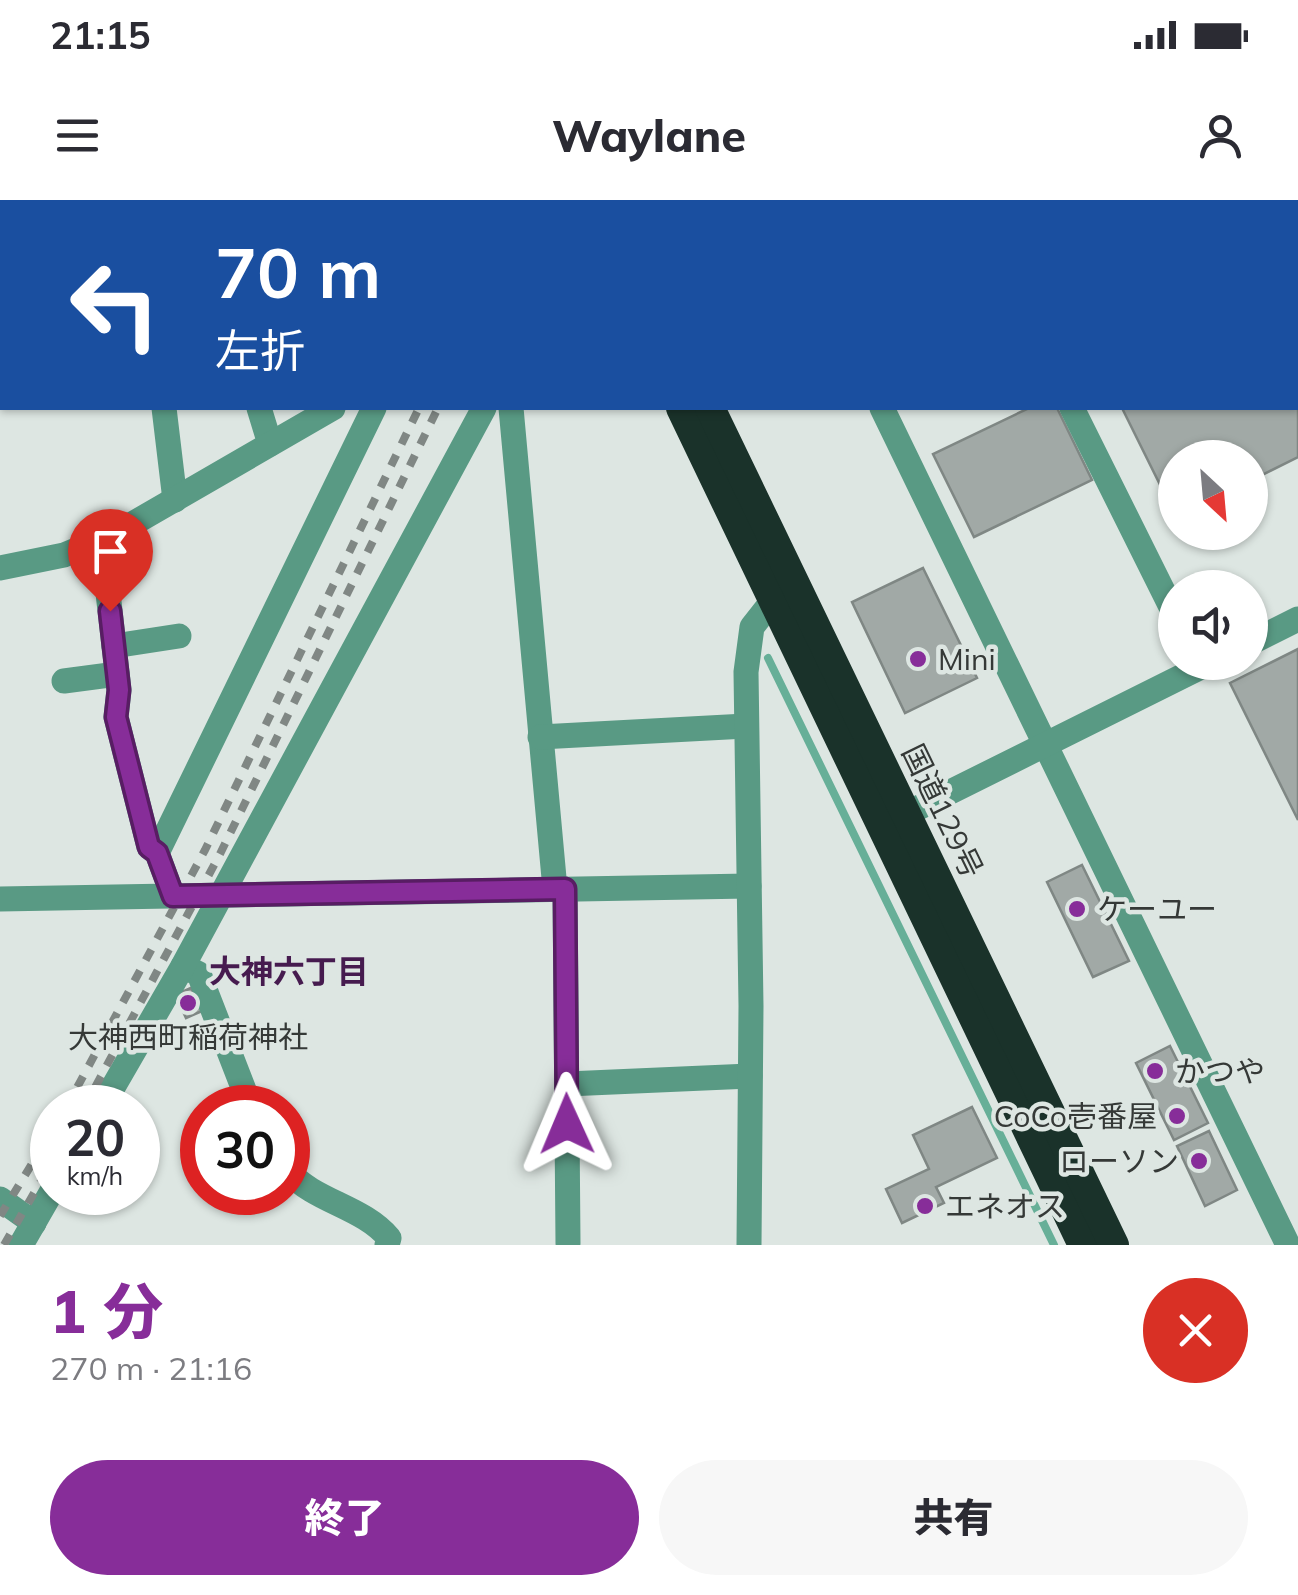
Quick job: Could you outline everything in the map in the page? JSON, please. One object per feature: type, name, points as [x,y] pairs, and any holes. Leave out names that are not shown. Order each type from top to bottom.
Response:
[{"type":"highway","name":"国道129号","points":[[682,410],[1083,1245]]},
{"type":"highway","name":"国道129号","points":[[711,410],[1114,1245]]},
{"type":"street","points":[[164,410],[174,500]]},
{"type":"street","points":[[259,410],[270,444]]},
{"type":"street","points":[[0,568],[76,551],[102,540],[330,410]]},
{"type":"street","points":[[157,853],[373,410]]},
{"type":"street","points":[[114,1085],[483,410]]},
{"type":"street","points":[[511,410],[540,737],[560,889],[568,1243]]},
{"type":"street","points":[[883,410],[1288,1245]]},
{"type":"street","points":[[1073,410],[1158,581]]},
{"type":"street","points":[[102,540],[117,674],[116,717],[149,847],[157,853],[173,896]]},
{"type":"street","points":[[749,1245],[746,672],[752,627],[774,600]]},
{"type":"street","points":[[1268,634],[1298,619]]},
{"type":"street","points":[[114,646],[179,636]]},
{"type":"street","points":[[64,681],[117,674]]},
{"type":"street","points":[[906,814],[1172,680]]},
{"type":"street","points":[[540,737],[746,726]]},
{"type":"street","points":[[0,899],[749,886]]},
{"type":"street","points":[[182,966],[200,974],[242,1085]]},
{"type":"street","points":[[567,1084],[750,1076]]},
{"type":"street","points":[[310,1190],[377,1224],[389,1238],[387,1245]]},
{"type":"street","points":[[0,1199],[28,1234]]},
{"type":"building","points":[[1025,410],[1058,410],[1092,480],[974,537],[933,454]]},
{"type":"building","points":[[1123,410],[1298,410],[1298,457],[1268,472],[1268,440],[1158,440],[1158,481]]},
{"type":"building","points":[[923,568],[977,678],[905,713],[852,602]]},
{"type":"building","points":[[1298,649],[1298,820],[1230,683],[1268,680],[1268,664]]},
{"type":"building","points":[[1082,865],[1129,961],[1093,977],[1047,882]]},
{"type":"building","name":"大神西町稲荷神社","points":[[191,988],[202,1011],[186,1018],[175,995]]},
{"type":"building","points":[[1170,1046],[1208,1123],[1174,1140],[1136,1063]]},
{"type":"building","points":[[972,1107],[997,1158],[936,1187],[944,1203],[902,1223],[886,1189],[929,1169],[913,1135]]},
{"type":"building","points":[[1209,1131],[1237,1190],[1205,1206],[1177,1146]]},
{"type":"waterway","points":[[768,658],[1054,1245]]},
{"type":"railway","points":[[78,1085],[205,850],[418,410]]},
{"type":"railway","points":[[96,1085],[220,854],[437,410]]},
{"type":"railway","points":[[0,1216],[30,1167]]},
{"type":"railway","points":[[4,1245],[30,1200]]},
{"type":"place","name":"Mini","points":[[918,659]]},
{"type":"place","name":"ケーユー","points":[[1077,909]]},
{"type":"place","name":"大神西町稲荷神社","points":[[188,1003]]},
{"type":"place","name":"かつや","points":[[1155,1071]]},
{"type":"place","name":"CoCo壱番屋","points":[[1177,1116]]},
{"type":"place","name":"ローソン","points":[[1199,1161]]},
{"type":"place","name":"エネオス","points":[[925,1206]]},
{"type":"district","name":"大神六丁目","points":[[289,971]]},
{"type":"route","points":[[110,611],[119,690],[116,717],[149,847],[157,853],[173,896],[565,889],[567,1124]]}]
